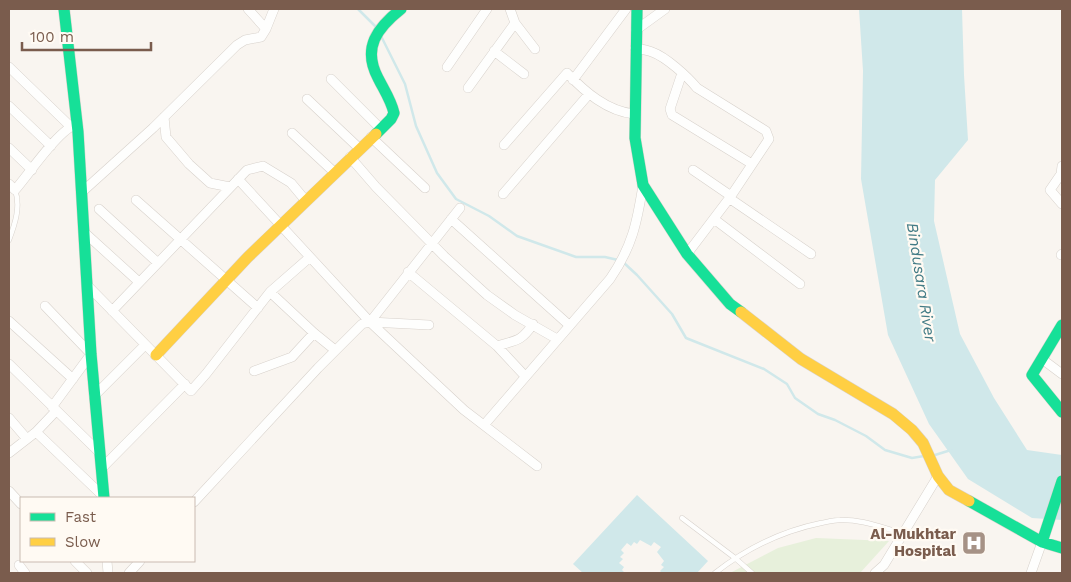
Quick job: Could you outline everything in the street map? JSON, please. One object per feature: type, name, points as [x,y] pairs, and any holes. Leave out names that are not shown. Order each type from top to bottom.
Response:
[{"type":"street","points":[[64,9],[82,192],[94,396],[104,497]]},
{"type":"street","points":[[248,9],[266,29]]},
{"type":"street","points":[[82,192],[164,117],[236,45],[245,40],[261,37],[274,9]]},
{"type":"street","points":[[156,355],[306,200],[391,119],[394,113],[392,105],[371,59],[372,47],[382,25],[401,9]]},
{"type":"street","points":[[447,67],[487,9]]},
{"type":"street","points":[[510,9],[515,23],[535,50]]},
{"type":"street","points":[[636,30],[665,9]]},
{"type":"street","points":[[484,425],[610,279],[622,261],[634,234],[643,185],[635,138],[636,30],[632,11]]},
{"type":"street","points":[[573,80],[632,11]]},
{"type":"street","points":[[468,88],[515,23]]},
{"type":"street","points":[[635,48],[652,52],[682,73],[697,88],[766,131],[769,139],[730,197],[687,254]]},
{"type":"street","points":[[494,51],[524,74]]},
{"type":"street","points":[[9,67],[74,125]]},
{"type":"street","points":[[504,145],[567,73],[590,94],[618,111],[634,114]]},
{"type":"street","points":[[682,73],[670,108],[672,115],[752,164]]},
{"type":"street","points":[[330,79],[381,129]]},
{"type":"street","points":[[503,194],[590,94]]},
{"type":"street","points":[[307,99],[360,149]]},
{"type":"street","points":[[9,106],[51,146]]},
{"type":"street","points":[[164,117],[166,137],[189,164],[210,184],[230,187]]},
{"type":"street","points":[[12,187],[32,170],[51,146],[74,125]]},
{"type":"street","points":[[292,132],[334,172]]},
{"type":"street","points":[[371,137],[425,188]]},
{"type":"street","points":[[9,148],[32,170]]},
{"type":"street","points":[[350,157],[376,187],[432,244],[487,295],[515,315],[558,339]]},
{"type":"street","points":[[112,310],[247,170],[263,166],[290,183],[306,200]]},
{"type":"street","points":[[1062,166],[1061,174],[1050,190],[1062,204]]},
{"type":"street","points":[[693,170],[811,254]]},
{"type":"street","points":[[238,179],[370,322],[464,410],[537,466]]},
{"type":"street","points":[[643,185],[687,254],[730,304],[801,359],[893,414],[912,430],[923,443],[949,490],[1042,542],[1062,548]]},
{"type":"street","points":[[136,200],[258,308]]},
{"type":"street","points":[[370,322],[460,208]]},
{"type":"street","points":[[99,210],[158,262]]},
{"type":"street","points":[[451,219],[570,325]]},
{"type":"street","points":[[714,219],[800,284]]},
{"type":"street","points":[[84,233],[139,282]]},
{"type":"street","points":[[88,286],[191,391],[270,292],[310,257]]},
{"type":"street","points":[[408,272],[497,346],[525,376]]},
{"type":"street","points":[[270,292],[335,350]]},
{"type":"street","points":[[45,306],[91,354]]},
{"type":"street","points":[[9,321],[73,380]]},
{"type":"street","points":[[195,501],[335,350],[362,324],[370,322],[430,325]]},
{"type":"street","points":[[497,346],[520,340],[527,334],[533,324]]},
{"type":"street","points":[[1062,325],[1032,375],[1062,412]]},
{"type":"street","points":[[254,371],[292,357],[314,333]]},
{"type":"street","points":[[94,396],[145,344]]},
{"type":"street","points":[[9,453],[36,432],[91,354]]},
{"type":"street","points":[[1042,359],[1062,374]]},
{"type":"street","points":[[9,364],[100,453]]},
{"type":"street","points":[[102,468],[184,384]]},
{"type":"street","points":[[9,418],[27,439]]},
{"type":"street","points":[[36,432],[103,497]]},
{"type":"street","points":[[875,573],[884,565],[903,534],[937,471]]},
{"type":"street","points":[[1032,573],[1062,481]]},
{"type":"street","points":[[9,491],[20,503]]},
{"type":"street","points":[[76,562],[87,573]]},
{"type":"street","points":[[129,573],[139,562]]},
{"type":"street","points":[[19,565],[24,573]]},
{"type":"lane","points":[[9,240],[17,214],[18,198],[12,187]]},
{"type":"lane","points":[[682,518],[752,573]]},
{"type":"lane","points":[[715,573],[734,558],[784,533],[812,525],[840,520],[867,523],[903,534]]},
{"type":"green space","points":[[816,538],[889,541],[860,573],[730,573],[778,548]]},
{"type":"water","name":"Bindusara River","points":[[859,9],[962,9],[968,140],[935,180],[934,221],[960,334],[994,398],[1027,450],[1062,455],[1062,520],[1032,518],[968,479],[929,424],[888,335],[861,179],[863,71]]},
{"type":"water","points":[[637,495],[708,561],[697,573],[662,573],[660,571],[664,567],[661,565],[664,561],[657,552],[661,547],[654,542],[651,546],[640,540],[637,544],[634,542],[631,546],[627,543],[621,550],[624,553],[620,557],[623,559],[619,563],[624,567],[622,570],[625,573],[583,573],[573,564]]},
{"type":"waterway","points":[[358,9],[376,27]]},
{"type":"waterway","points":[[381,36],[405,84],[416,126],[437,173],[456,199],[489,216],[517,236],[576,257],[605,257],[618,260]]},
{"type":"waterway","points":[[623,262],[672,314],[686,338],[764,369],[787,384],[795,398],[818,414],[835,420],[866,436],[885,450],[912,458],[924,456]]},
{"type":"waterway","points":[[935,455],[951,450]]},
{"type":"traffic: fast","points":[[64,9],[78,132],[91,354],[104,497]]},
{"type":"traffic: fast","points":[[376,134],[391,119],[394,113],[373,67],[372,48],[374,39],[379,31],[401,9]]},
{"type":"traffic: fast","points":[[637,9],[635,138],[643,185],[687,254],[730,304],[741,312]]},
{"type":"traffic: fast","points":[[1062,325],[1032,375],[1062,412]]},
{"type":"traffic: fast","points":[[1042,542],[1062,481]]},
{"type":"traffic: fast","points":[[969,501],[1042,542],[1062,548]]},
{"type":"traffic: slow","points":[[156,355],[248,257],[376,134]]},
{"type":"traffic: slow","points":[[741,312],[801,359],[893,414],[912,430],[923,443],[938,476],[949,490],[969,501]]},
{"type":"place","name":"Al-Mukhtar Hospital","points":[[974,543]]}]
